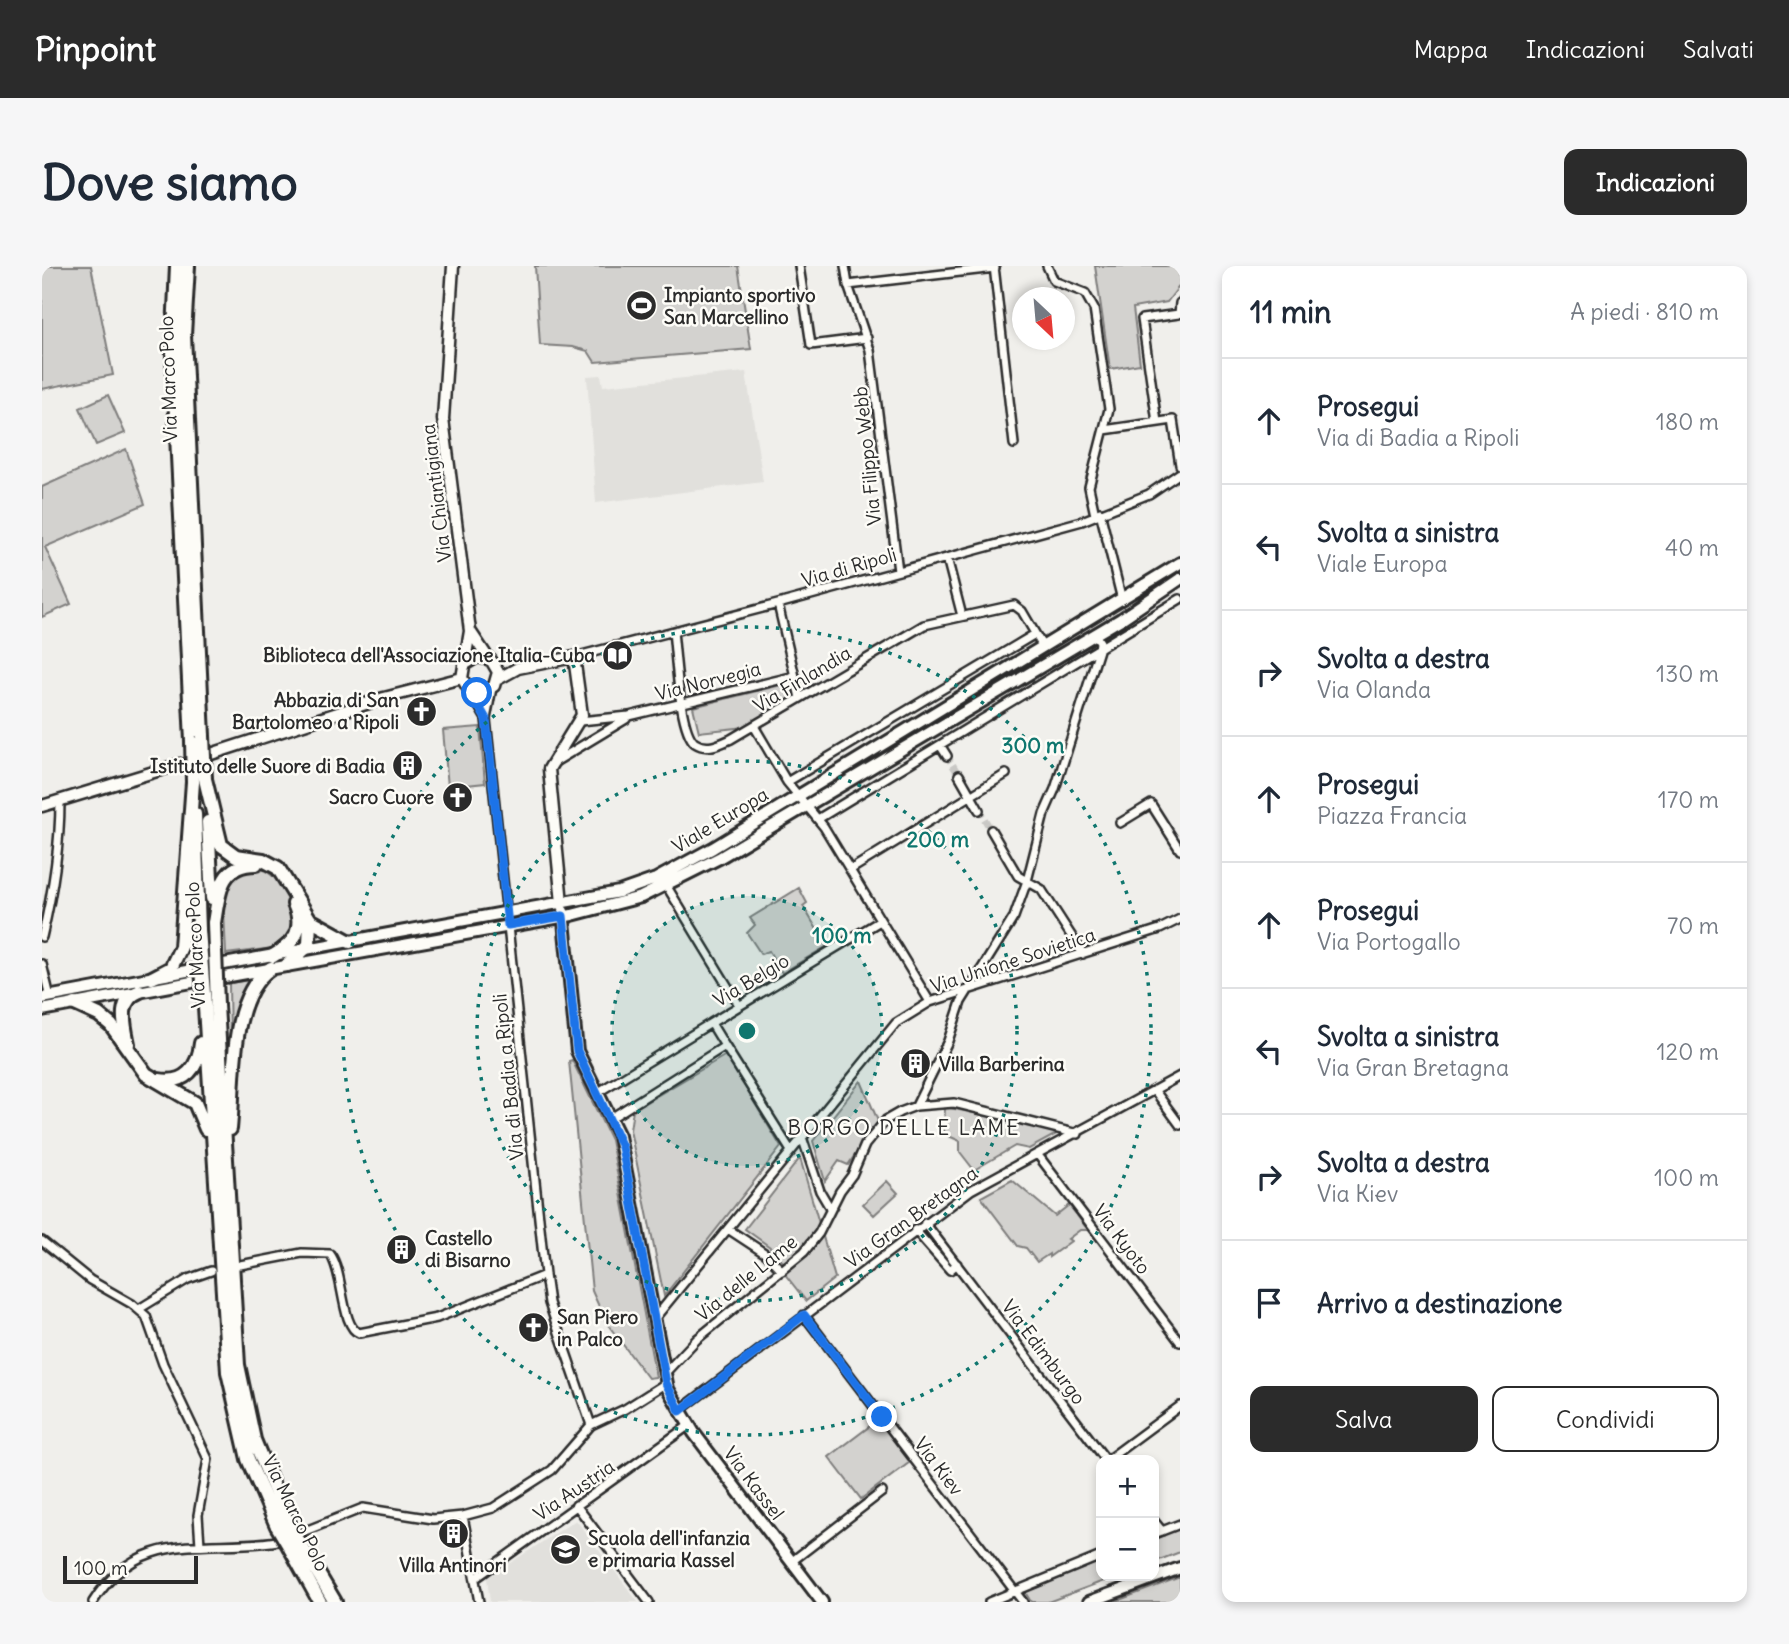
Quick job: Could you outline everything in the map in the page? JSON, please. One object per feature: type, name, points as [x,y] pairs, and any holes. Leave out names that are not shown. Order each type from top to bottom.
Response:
[{"type":"highway","name":"Via Marco Polo","points":[[177,266],[173,354],[199,780],[199,930],[211,1006],[221,1169],[221,1293],[230,1387],[248,1459],[292,1541],[320,1602]]},
{"type":"highway","name":"Via Marco Polo","points":[[188,266],[184,335],[197,739]]},
{"type":"highway","name":"Via Marco Polo","points":[[199,780],[214,923],[211,1006]]},
{"type":"highway","points":[[199,780],[222,845],[236,856],[263,860],[278,868],[310,920],[311,937],[304,951],[287,965]]},
{"type":"highway","points":[[152,978],[171,968],[181,947],[199,780]]},
{"type":"highway","points":[[214,923],[219,888],[225,876],[247,864],[266,867],[284,887],[300,923],[293,942],[251,986],[242,1007],[221,1169]]},
{"type":"highway","points":[[310,920],[350,942]]},
{"type":"highway","points":[[129,1048],[124,1008],[131,995],[140,991]]},
{"type":"highway","points":[[75,1004],[103,1018],[129,1048],[141,1069],[152,1079],[187,1097],[200,1109],[221,1169]]},
{"type":"highway","points":[[152,1079],[178,1080],[193,1069],[200,1053],[211,1006]]},
{"type":"highway","name":"Via Marco Polo","points":[[292,1541],[335,1602]]},
{"type":"main road","name":"Viale Europa","points":[[224,977],[304,951],[628,890],[656,879],[1180,563]]},
{"type":"main road","name":"Viale Europa","points":[[224,964],[272,962],[287,965],[563,916],[626,902],[710,864],[1095,634],[1180,579]]},
{"type":"main road","name":"Via Kassel","points":[[562,903],[577,1051],[611,1118],[622,1147],[665,1378],[688,1426],[822,1602]]},
{"type":"main road","points":[[42,1010],[140,991],[192,976],[152,978],[50,997]]},
{"type":"main road","points":[[1089,1602],[1180,1568]]},
{"type":"street","name":"Via Chiantigiana","points":[[453,266],[443,419],[470,631],[464,665]]},
{"type":"street","points":[[799,266],[811,345],[867,338]]},
{"type":"street","name":"Via Filippo Webb","points":[[845,266],[848,285],[867,338],[898,571]]},
{"type":"street","points":[[1047,266],[1054,281],[1085,293],[1092,303],[1109,409],[1089,487],[1122,600]]},
{"type":"street","points":[[848,285],[995,267],[1014,444]]},
{"type":"street","points":[[1157,422],[1142,319],[1179,314],[1180,303]]},
{"type":"street","points":[[1104,430],[1173,419],[1180,465]]},
{"type":"street","name":"Via di Ripoli","points":[[495,683],[518,668],[574,657],[778,604],[947,558],[1097,513],[1149,494],[1180,473]]},
{"type":"street","points":[[947,558],[962,616]]},
{"type":"street","points":[[818,818],[1180,599]]},
{"type":"street","points":[[778,604],[800,698]]},
{"type":"street","name":"Via Finlandia","points":[[682,705],[690,736],[701,746],[721,744],[918,628],[1014,605],[1022,611],[1035,634]]},
{"type":"street","name":"Via Chiantigiana","points":[[470,631],[490,660]]},
{"type":"street","points":[[673,632],[682,705]]},
{"type":"street","points":[[1035,634],[1043,647]]},
{"type":"street","name":"Viale Europa","points":[[787,782],[1035,634]]},
{"type":"street","points":[[916,1106],[948,1041],[968,991],[1014,917],[1027,881],[1044,814],[1055,789],[1099,650],[1100,642],[1095,634]]},
{"type":"street","points":[[562,903],[549,765],[580,721],[582,711],[574,657]]},
{"type":"street","points":[[472,658],[490,660],[495,683],[482,693],[470,691],[461,678],[464,665],[472,658]]},
{"type":"street","name":"Via di Ripoli","points":[[490,660],[518,668]]},
{"type":"street","name":"Via Norvegia","points":[[580,721],[629,716],[682,705],[795,676]]},
{"type":"street","points":[[211,754],[384,698],[461,678]]},
{"type":"street","name":"Via di Badia a Ripoli","points":[[495,683],[486,719],[545,1275],[549,1303],[591,1425]]},
{"type":"street","name":"Via di Badia a Ripoli","points":[[470,691],[486,719]]},
{"type":"street","name":"Via Norvegia","points":[[549,765],[560,762],[629,716]]},
{"type":"street","points":[[754,726],[787,782],[818,818],[930,1002]]},
{"type":"street","points":[[940,745],[947,756]]},
{"type":"street","points":[[42,806],[180,764]]},
{"type":"street","points":[[850,870],[1006,774]]},
{"type":"street","points":[[959,775],[979,810]]},
{"type":"street","points":[[42,937],[56,876],[60,841],[60,801]]},
{"type":"street","points":[[1120,823],[1151,804],[1180,850]]},
{"type":"street","points":[[991,830],[1018,876],[1041,889],[1083,954]]},
{"type":"street","points":[[666,885],[739,1005]]},
{"type":"street","name":"Via Unione Sovietica","points":[[655,1318],[885,1034],[930,1002],[1160,929],[1180,919]]},
{"type":"street","name":"Via Belgio","points":[[597,1093],[880,921]]},
{"type":"street","points":[[42,964],[50,997]]},
{"type":"street","points":[[710,1023],[791,1151]]},
{"type":"street","points":[[611,1118],[725,1046]]},
{"type":"street","name":"Via Gran Bretagna","points":[[680,1411],[971,1190],[1180,1076]]},
{"type":"street","points":[[1155,1091],[1180,1125]]},
{"type":"street","name":"Via delle Lame","points":[[93,1602],[129,1564],[143,1555],[163,1549],[292,1541],[363,1508],[428,1519],[463,1516],[493,1508],[535,1484],[552,1470],[591,1425],[625,1409],[665,1378],[697,1339],[782,1271],[811,1244],[877,1129],[900,1112],[916,1106],[954,1103],[1008,1114],[1078,1134]]},
{"type":"street","points":[[802,1137],[820,1191],[830,1208]]},
{"type":"street","name":"Via Kyoto","points":[[1038,1155],[1180,1342]]},
{"type":"street","name":"Via Edimburgo","points":[[925,1223],[1102,1455]]},
{"type":"street","points":[[728,1229],[759,1249],[782,1271]]},
{"type":"street","name":"Via Edimburgo","points":[[915,1230],[950,1270],[957,1264]]},
{"type":"street","points":[[42,1241],[90,1280],[139,1308],[146,1316],[163,1364],[208,1459],[198,1515],[200,1545]]},
{"type":"street","points":[[240,1265],[302,1252],[330,1254],[341,1283],[351,1327],[359,1333],[437,1318],[545,1275]]},
{"type":"street","points":[[139,1308],[188,1279],[211,1271]]},
{"type":"street","name":"Via Kiev","points":[[804,1315],[1023,1602]]},
{"type":"street","points":[[1113,1455],[1180,1406]]},
{"type":"street","name":"Via Austria","points":[[476,1578],[576,1505],[622,1476],[688,1426]]},
{"type":"street","points":[[791,1562],[882,1492]]},
{"type":"street","points":[[576,1505],[649,1602]]},
{"type":"street","points":[[463,1516],[479,1602]]},
{"type":"street","points":[[1159,1533],[1180,1524]]},
{"type":"street","points":[[989,1602],[1096,1558]]},
{"type":"shaded area","points":[[42,266],[91,266],[113,375],[42,389]]},
{"type":"shaded area","name":"Impianto sportivo San Marcellino","points":[[535,266],[738,266],[751,349],[595,362],[588,351],[573,347],[540,345]]},
{"type":"shaded area","points":[[1095,266],[1179,266],[1180,285],[1167,302],[1133,308],[1140,364],[1110,369]]},
{"type":"shaded area","points":[[746,372],[763,482],[596,503],[587,376],[601,375],[603,386]]},
{"type":"shaded area","points":[[108,395],[125,433],[96,445],[80,408]]},
{"type":"shaded area","points":[[126,449],[145,504],[45,547],[71,604],[42,617],[42,487]]},
{"type":"shaded area","points":[[793,682],[796,697],[746,727],[699,732],[693,707]]},
{"type":"shaded area","points":[[480,727],[485,783],[448,787],[443,730]]},
{"type":"shaded area","points":[[253,867],[271,875],[284,891],[292,911],[293,931],[273,948],[226,954],[223,889],[226,880]]},
{"type":"shaded area","points":[[799,888],[807,903],[803,906],[827,946],[782,973],[769,951],[761,954],[747,933],[755,925],[750,918]]},
{"type":"shaded area","points":[[250,980],[237,1008],[230,1044],[229,983]]},
{"type":"shaded area","points":[[726,1055],[781,1147],[664,1296],[630,1130],[633,1110]]},
{"type":"shaded area","points":[[572,1060],[611,1140],[656,1377],[648,1378],[606,1322],[592,1291],[569,1061]]},
{"type":"shaded area","points":[[861,1081],[878,1121],[848,1165],[839,1161],[825,1181],[813,1141]]},
{"type":"shaded area","points":[[945,1107],[1062,1131],[1029,1149],[1015,1146],[974,1170],[960,1152],[960,1141],[944,1134]]},
{"type":"shaded area","points":[[800,1158],[835,1278],[806,1301],[784,1273],[789,1269],[770,1247],[745,1229]]},
{"type":"shaded area","points":[[1012,1180],[1055,1216],[1069,1205],[1088,1230],[1080,1230],[1068,1239],[1071,1241],[1037,1262],[1026,1248],[1018,1246],[981,1197]]},
{"type":"shaded area","points":[[887,1181],[898,1193],[874,1215],[863,1204]]},
{"type":"shaded area","points":[[882,1417],[914,1459],[861,1499],[829,1457]]},
{"type":"shaded area","name":"Scuola dell'infanzia e primaria Kassel","points":[[576,1520],[638,1602],[490,1602],[487,1578]]},
{"type":"shaded area","points":[[1180,1528],[1180,1552],[1159,1560],[1159,1537]]},
{"type":"shaded area","points":[[1096,1563],[1096,1581],[1104,1581],[1048,1602],[1031,1602],[1025,1592]]},
{"type":"shaded area","points":[[1180,1577],[1180,1602],[1114,1602]]},
{"type":"tunnel","points":[[947,756],[959,775]]},
{"type":"tunnel","points":[[979,810],[991,830]]},
{"type":"place","name":"Impianto sportivo San Marcellino","points":[[641,306]]},
{"type":"place","name":"Biblioteca dell'Associazione Italia-Cuba","points":[[618,655]]},
{"type":"place","name":"Abbazia di San Bartolomeo a Ripoli","points":[[422,711]]},
{"type":"place","name":"Istituto delle Suore di Badia","points":[[408,766]]},
{"type":"place","name":"Sacro Cuore","points":[[457,797]]},
{"type":"place","name":"Villa Barberina","points":[[916,1064]]},
{"type":"place","name":"Castello di Bisarno","points":[[402,1249]]},
{"type":"place","name":"San Piero in Palco","points":[[534,1328]]},
{"type":"place","name":"Villa Antinori","points":[[453,1534]]},
{"type":"place","name":"Scuola dell'infanzia e primaria Kassel","points":[[565,1549]]},
{"type":"district","name":"BORGO DELLE LAME","points":[[904,1127]]},
{"type":"route","points":[[477,693],[470,691],[486,719],[508,925],[563,916],[577,1051],[619,1136],[668,1390],[680,1411],[804,1315],[882,1417]]}]
